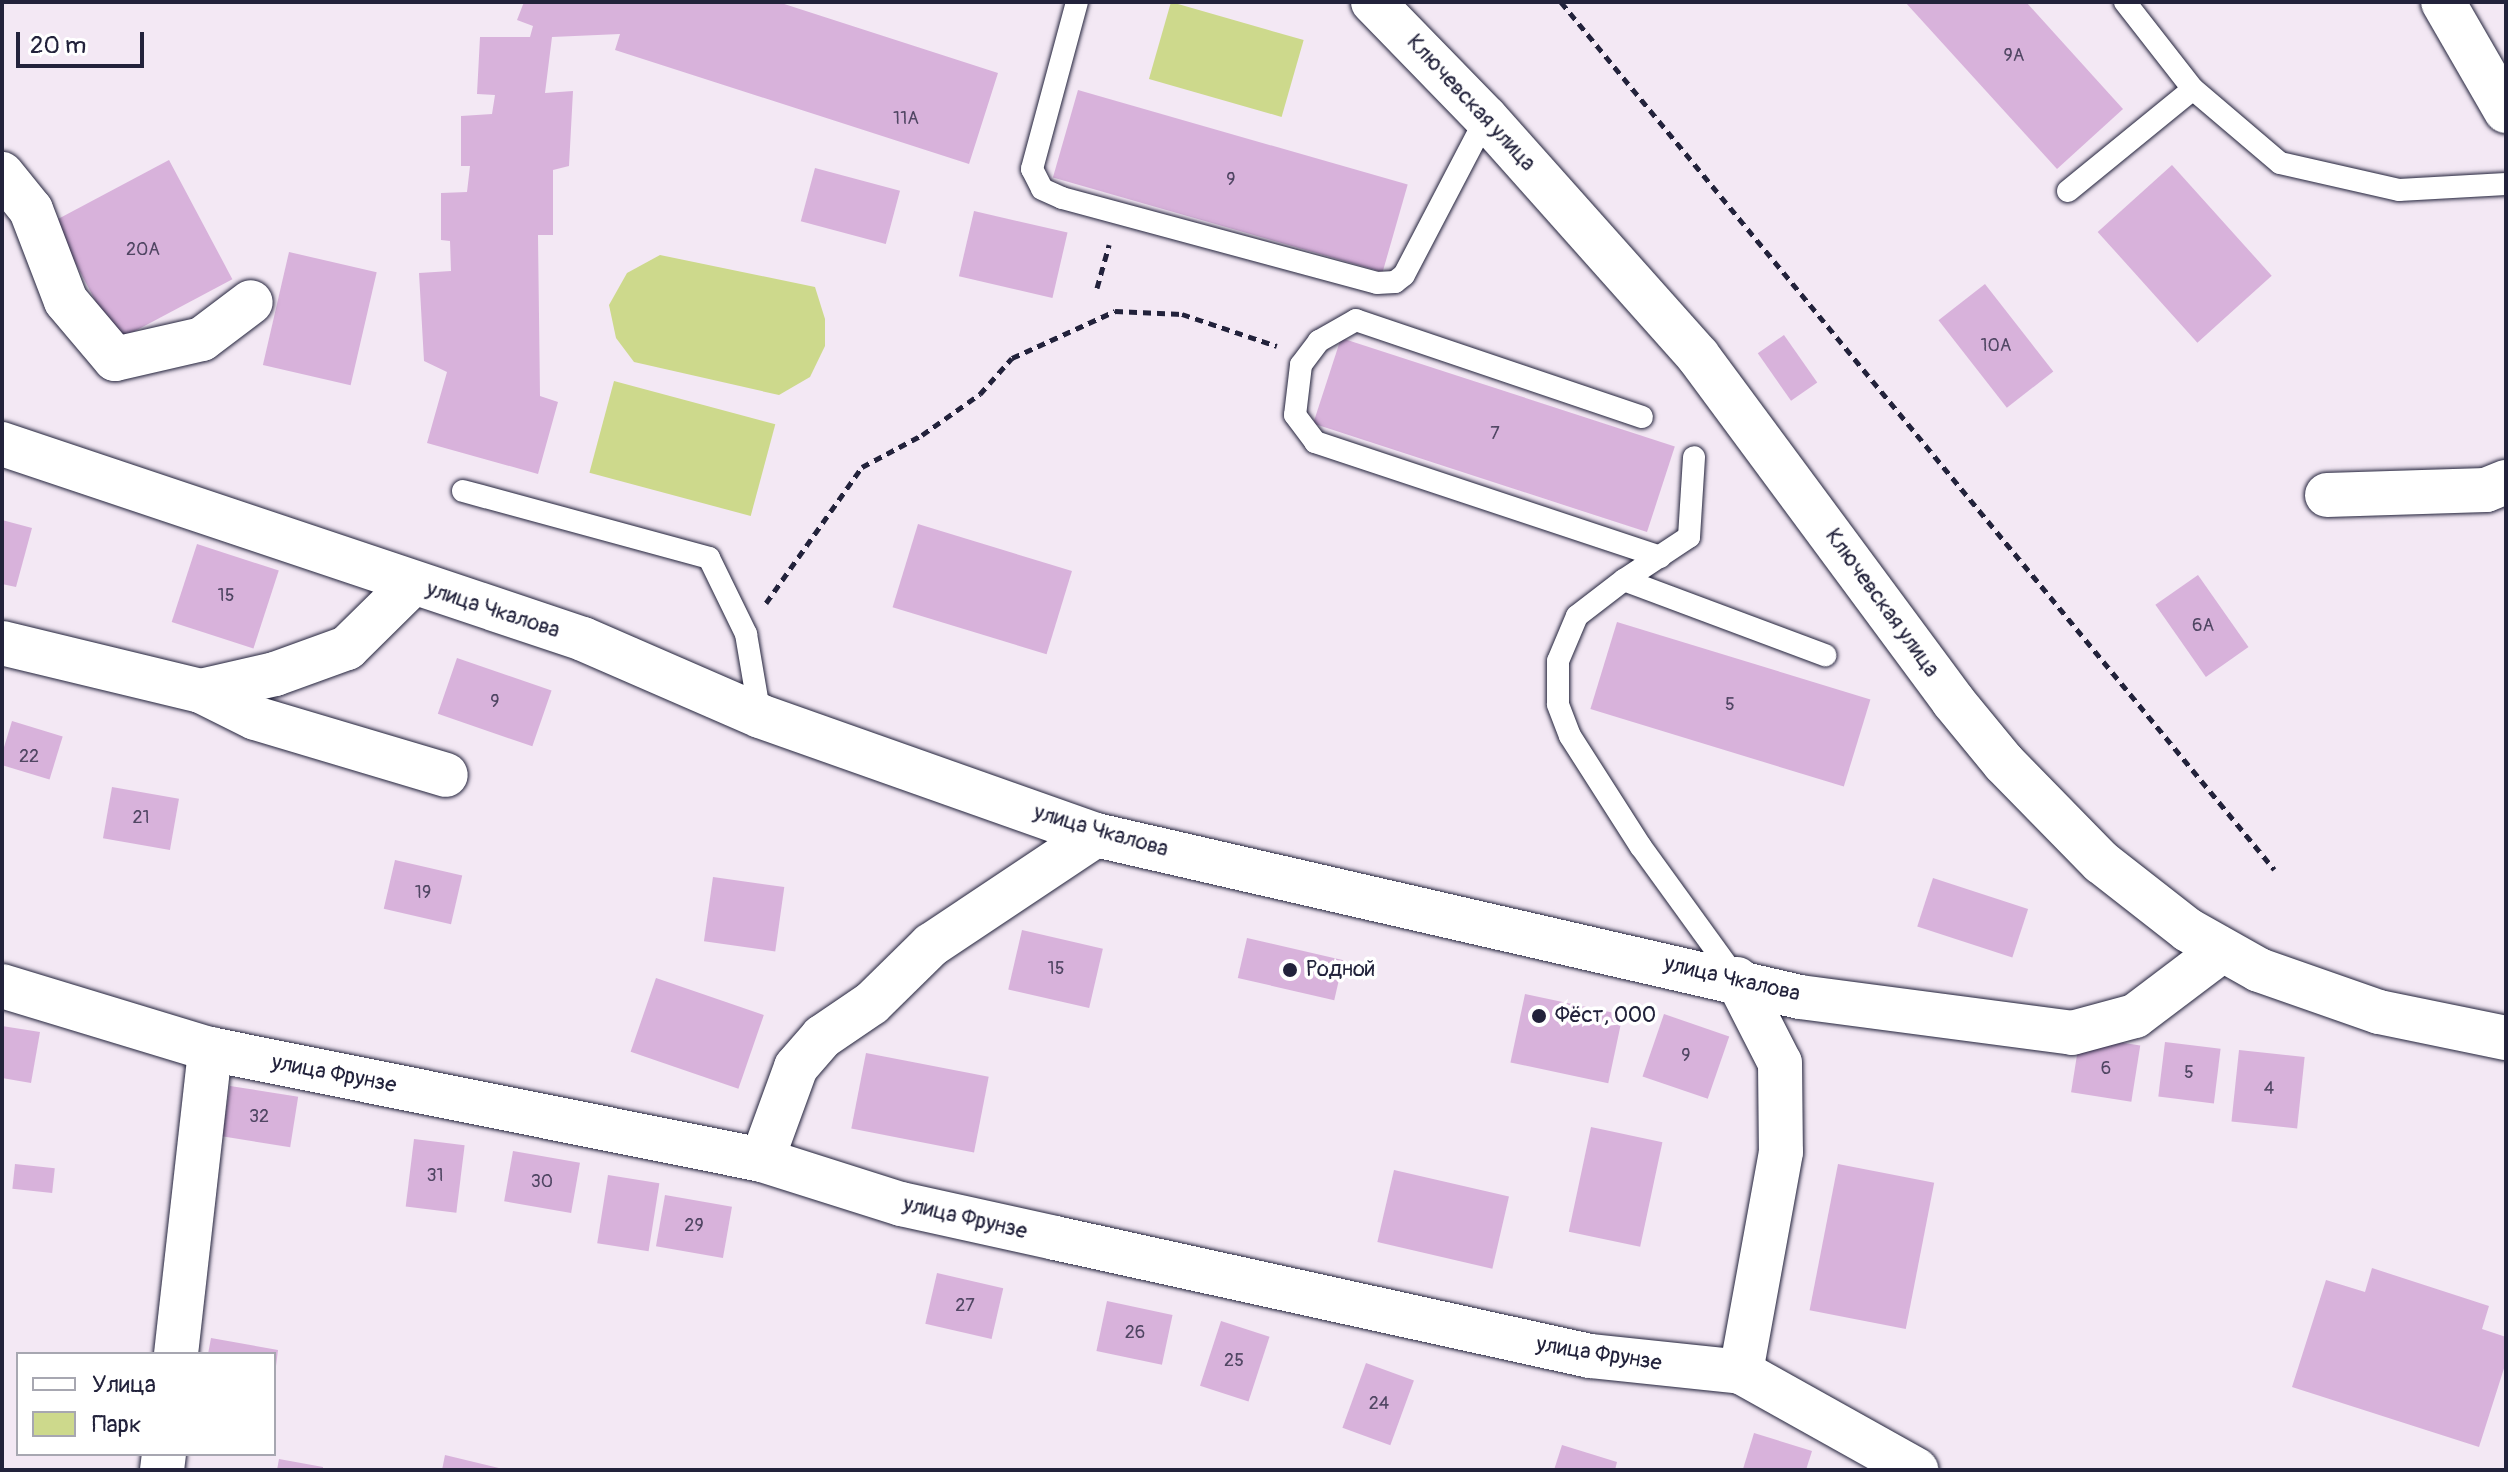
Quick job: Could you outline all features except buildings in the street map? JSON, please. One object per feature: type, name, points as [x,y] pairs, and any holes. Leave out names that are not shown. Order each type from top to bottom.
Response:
[{"type":"street","name":"Ключевская улица","points":[[1373,2],[1486,118],[1698,356],[2004,763],[2101,862],[2221,951],[2338,1000],[2506,1038]]},
{"type":"street","points":[[2443,2],[2506,111]]},
{"type":"street","points":[[2,174],[31,210],[66,301],[115,359],[202,339],[251,302]]},
{"type":"street","name":"улица Чкалова","points":[[2,444],[583,639],[760,716],[1096,835],[1737,979],[1800,997],[2072,1033],[2135,1016],[2221,951]]},
{"type":"street","points":[[2327,495],[2486,490],[2506,482]]},
{"type":"street","points":[[201,691],[275,674],[347,648],[412,584]]},
{"type":"street","points":[[2,643],[201,691],[255,718],[446,775]]},
{"type":"street","points":[[762,1160],[796,1067],[822,1037],[872,1003],[931,945],[1096,835]]},
{"type":"street","points":[[1737,979],[1780,1063],[1781,1152],[1741,1372]]},
{"type":"street","name":"улица Фрунзе","points":[[2,986],[210,1049],[762,1160],[901,1204],[1575,1353],[1741,1372],[1916,1470]]},
{"type":"street","points":[[176,1352],[210,1049]]},
{"type":"lane","points":[[1077,2],[1032,169],[1042,189],[1118,213],[1377,283],[1395,282],[1404,275],[1486,118]]},
{"type":"lane","points":[[2125,2],[2193,89],[2280,163],[2399,190],[2506,184]]},
{"type":"lane","points":[[2068,191],[2193,89]]},
{"type":"lane","points":[[1642,417],[1356,320],[1319,341],[1301,365],[1295,415],[1315,442],[1660,557]]},
{"type":"lane","points":[[1694,457],[1689,537],[1577,616],[1558,661],[1558,704],[1570,736],[1641,847],[1737,979]]},
{"type":"lane","points":[[463,491],[709,558],[746,634],[760,716]]},
{"type":"lane","points":[[1624,580],[1825,655]]},
{"type":"path","points":[[1561,2],[2274,869]]},
{"type":"path","points":[[1097,288],[1118,213]]},
{"type":"path","points":[[746,634],[862,467],[922,435],[980,394],[1012,358],[1115,311],[1182,314],[1308,356]]},
{"type":"green space","points":[[1171,2],[1304,40],[1282,117],[1149,79]]},
{"type":"green space","points":[[660,255],[815,287],[825,319],[825,346],[810,377],[779,395],[634,362],[616,338],[609,305],[627,273]]},
{"type":"green space","points":[[614,381],[775,424],[751,516],[589,473]]},
{"type":"place","name":"Родной","points":[[1290,970]]},
{"type":"place","name":"Фёст, ООО","points":[[1539,1016]]}]
